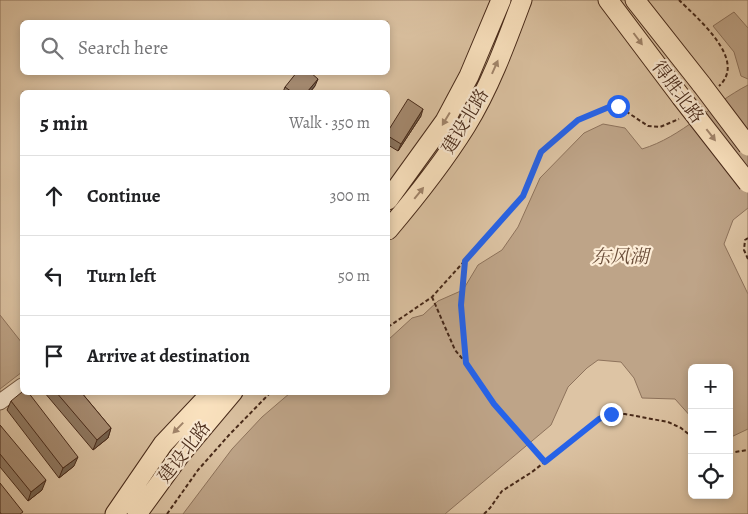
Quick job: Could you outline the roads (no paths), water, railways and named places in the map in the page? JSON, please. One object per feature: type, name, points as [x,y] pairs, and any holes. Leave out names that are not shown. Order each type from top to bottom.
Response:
[{"type":"main road","points":[[390,197],[445,121],[469,76],[501,0]]},
{"type":"main road","name":"建设北路","points":[[390,228],[422,190],[466,126],[486,88],[522,0]]},
{"type":"main road","name":"得胜北路","points":[[608,0],[748,183]]},
{"type":"main road","name":"得胜北路","points":[[635,0],[710,86],[748,146]]},
{"type":"main road","points":[[115,514],[163,444],[209,395]]},
{"type":"main road","name":"建设北路","points":[[137,514],[180,455],[230,395]]},
{"type":"street","points":[[0,402],[20,387]]},
{"type":"water","points":[[734,12],[748,28],[748,79],[741,76],[734,52],[713,26]]},
{"type":"water","name":"东风湖","points":[[748,85],[748,208],[733,220],[724,244],[748,294],[748,429],[733,436],[733,364],[688,364],[688,414],[675,399],[642,398],[634,378],[621,362],[598,360],[568,387],[551,425],[445,514],[183,514],[232,449],[262,417],[288,395],[390,395],[390,338],[412,318],[423,315],[438,301],[463,290],[478,265],[502,250],[518,227],[540,178],[584,133],[603,124],[625,128],[642,149],[670,137],[721,101]]},
{"type":"water","points":[[0,315],[20,340],[20,374],[0,389]]}]
